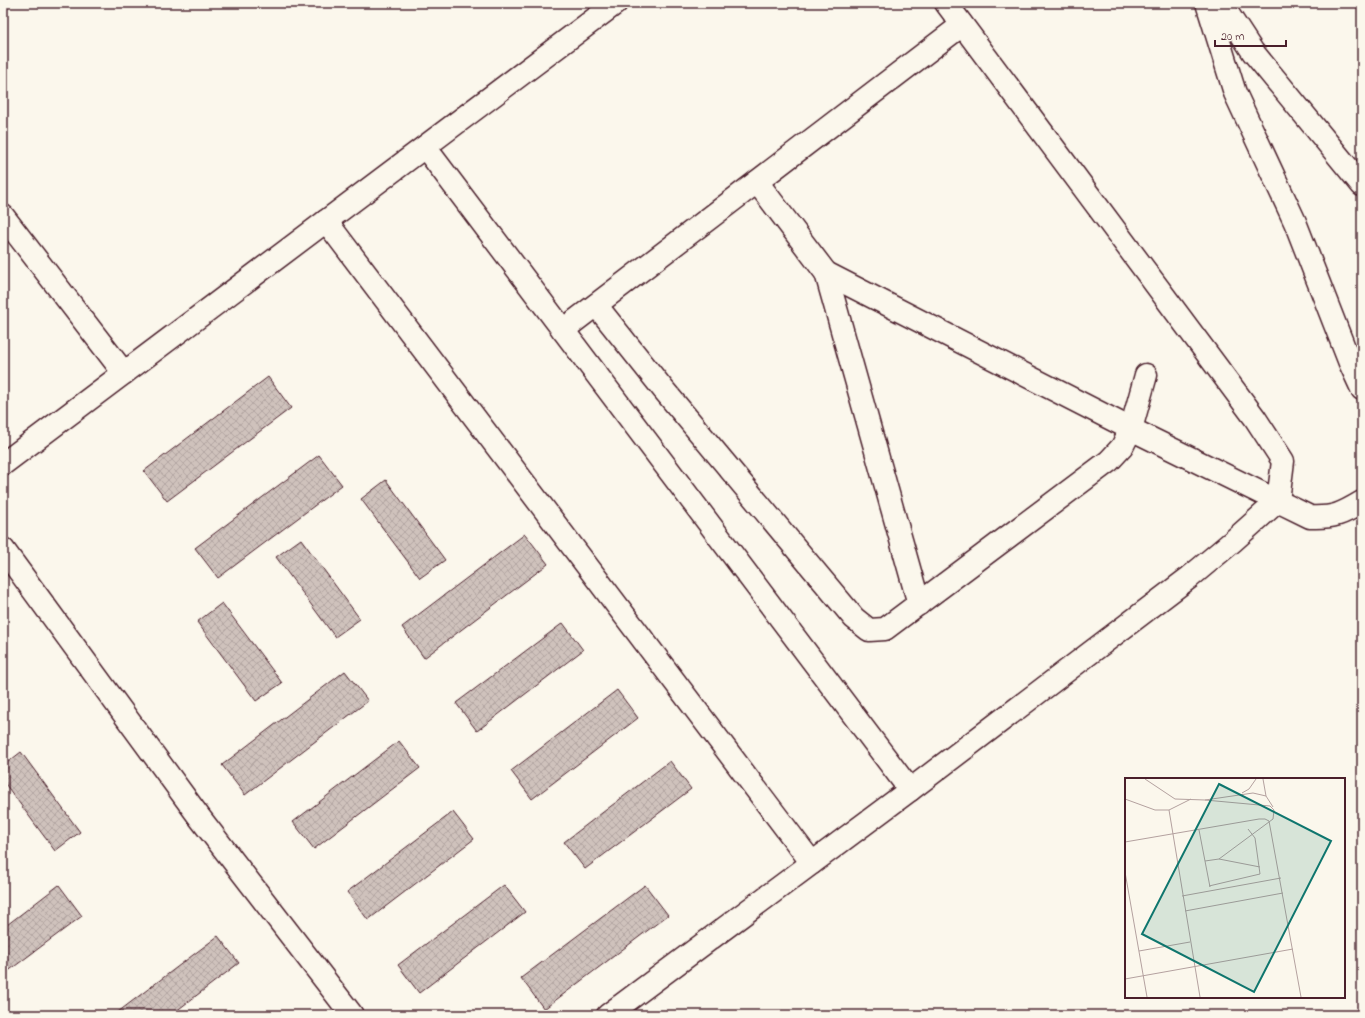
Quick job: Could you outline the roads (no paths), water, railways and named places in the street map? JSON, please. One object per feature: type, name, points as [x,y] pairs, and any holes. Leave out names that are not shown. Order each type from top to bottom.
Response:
[{"type":"lane","points":[[3,464],[616,3]]},
{"type":"lane","points":[[608,1015],[910,790],[1190,577],[1233,542],[1278,501],[1283,460],[1275,448],[1250,411],[946,3]]},
{"type":"lane","points":[[1207,3],[1235,93],[1295,222],[1350,363],[1362,389]]},
{"type":"lane","points":[[1221,3],[1254,52],[1362,185]]},
{"type":"lane","points":[[563,330],[962,25]]},
{"type":"lane","points":[[425,147],[910,790]]},
{"type":"lane","points":[[757,182],[826,273],[919,604]]},
{"type":"lane","points":[[3,216],[124,373]]},
{"type":"lane","points":[[326,221],[812,863]]},
{"type":"lane","points":[[826,273],[1131,430],[1310,517],[1325,518],[1340,514],[1362,502]]},
{"type":"lane","points":[[596,305],[663,389],[854,618],[869,630],[885,629],[1109,461],[1122,447],[1131,430],[1146,375]]},
{"type":"lane","points":[[3,549],[200,818],[352,1015]]}]
